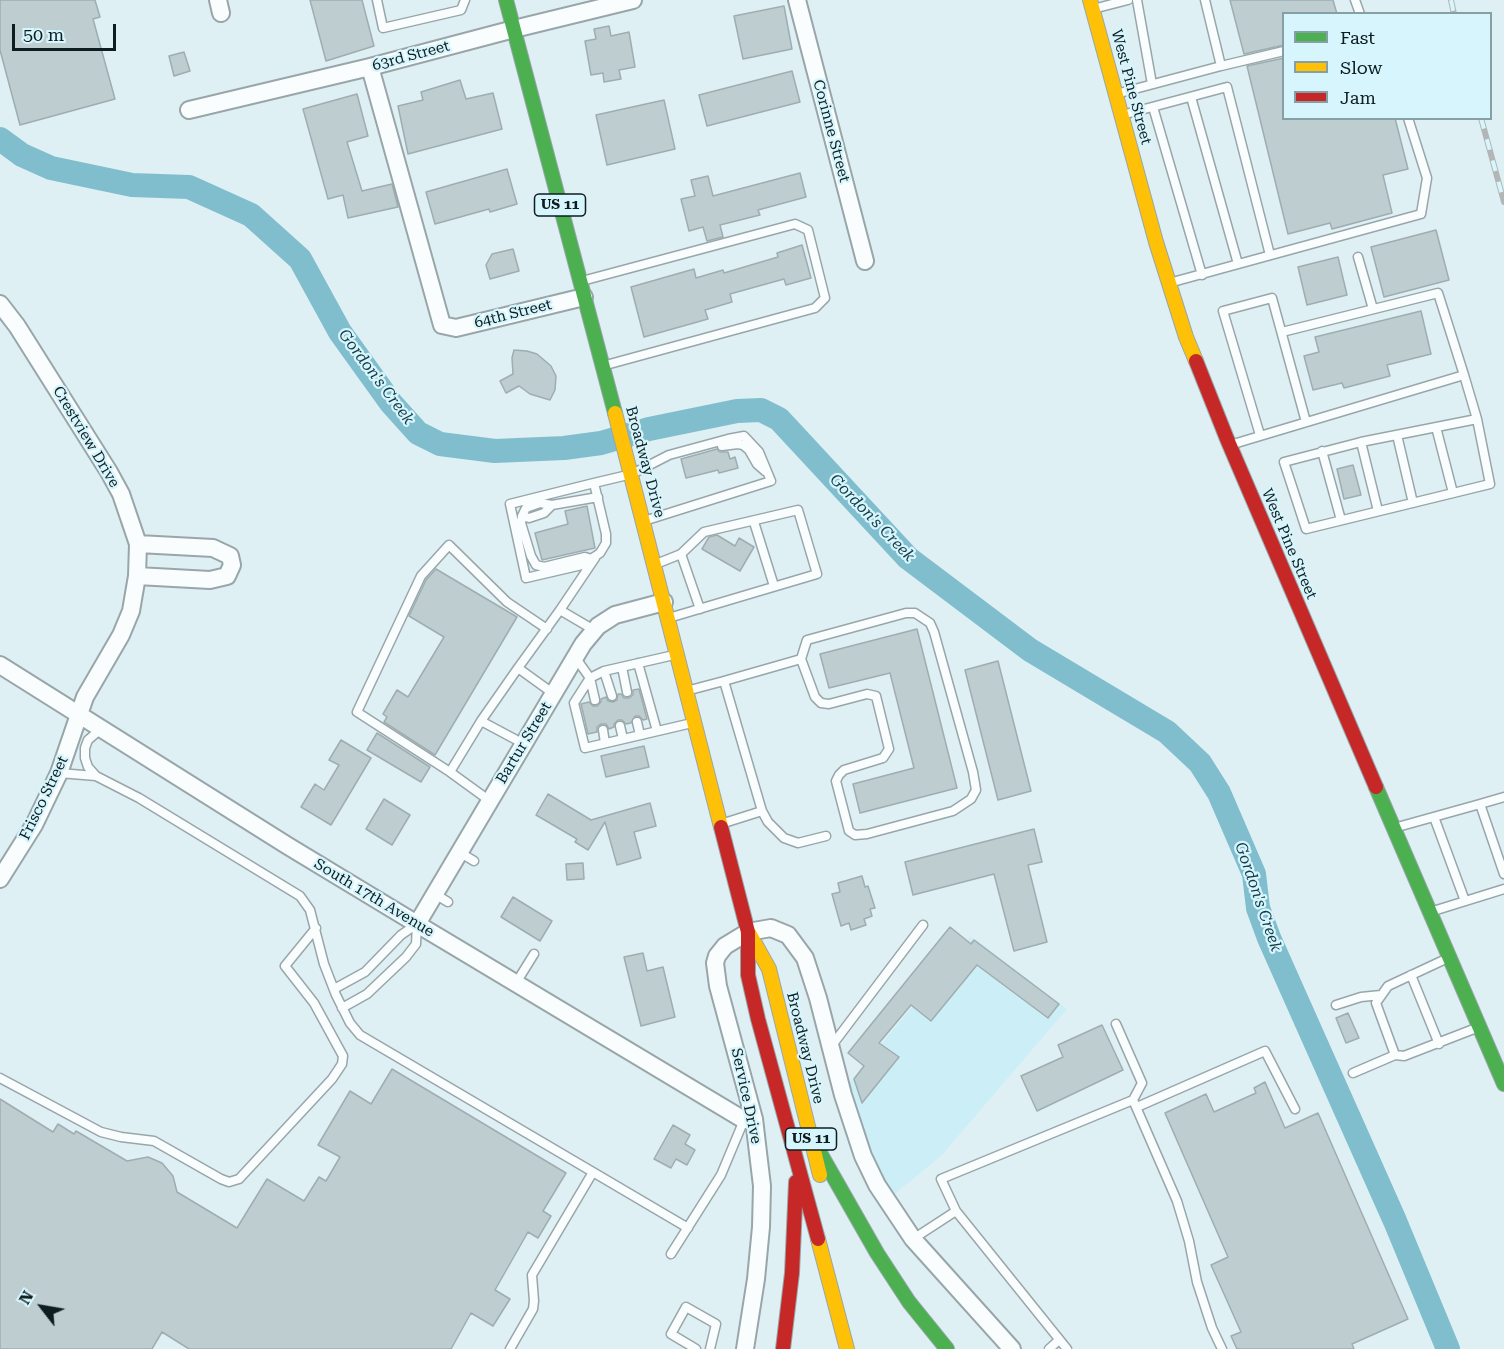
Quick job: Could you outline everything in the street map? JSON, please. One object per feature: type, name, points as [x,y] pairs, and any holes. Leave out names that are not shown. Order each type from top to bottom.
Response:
[{"type":"main road","name":"Broadway Drive","points":[[506,0],[632,474],[721,824],[748,932],[748,975],[758,1019],[847,1349]]},
{"type":"main road","name":"West Pine Street","points":[[1091,5],[1156,242],[1186,337],[1229,445],[1504,1084]]},
{"type":"main road","name":"Broadway Drive","points":[[748,932],[769,969],[823,1188]]},
{"type":"main road","points":[[810,1135],[877,1253],[909,1302],[947,1349]]},
{"type":"main road","points":[[783,1349],[792,1274],[797,1158]]},
{"type":"street","name":"63rd Street","points":[[189,110],[633,0]]},
{"type":"street","name":"Corinne Street","points":[[797,0],[866,261]]},
{"type":"street","name":"64th Street","points":[[370,67],[442,325],[456,328],[582,289]]},
{"type":"street","name":"Crestview Drive","points":[[0,304],[17,326],[109,472],[121,494],[138,544],[137,576],[131,611],[121,635],[84,697],[78,713]]},
{"type":"street","points":[[137,576],[210,580],[226,576],[232,565],[230,556],[213,548],[138,544]]},
{"type":"street","name":"Bartur Street","points":[[417,924],[442,898],[467,857],[490,801],[575,656],[594,630],[615,615],[666,610]]},
{"type":"street","name":"South 17th Avenue","points":[[0,665],[278,840],[749,1119]]},
{"type":"street","name":"Frisco Street","points":[[0,879],[34,825],[60,772],[78,713]]},
{"type":"street","points":[[748,932],[771,928],[788,935],[805,958],[863,1156],[882,1194],[913,1239],[1012,1349]]},
{"type":"street","name":"Service Drive","points":[[745,1349],[756,1279],[762,1186],[715,968],[717,956],[725,946],[748,932]]},
{"type":"lane","points":[[377,0],[383,28],[461,10],[465,0]]},
{"type":"lane","points":[[1091,5],[1128,0]]},
{"type":"lane","points":[[1137,0],[1152,84]]},
{"type":"lane","points":[[1205,0],[1221,66]]},
{"type":"lane","points":[[1116,94],[1282,51]]},
{"type":"lane","points":[[1121,115],[1227,87],[1270,255]]},
{"type":"lane","points":[[1191,97],[1238,264]]},
{"type":"lane","points":[[1153,107],[1202,274]]},
{"type":"lane","points":[[1169,284],[1421,214],[1427,178],[1409,120]]},
{"type":"lane","points":[[582,289],[795,224],[808,230],[825,298],[815,308],[603,366]]},
{"type":"lane","points":[[1358,257],[1373,309]]},
{"type":"lane","points":[[1282,332],[1438,293],[1477,419],[1490,484],[1306,529],[1284,462],[1361,442],[1477,419]]},
{"type":"lane","points":[[1260,435],[1223,311],[1272,298],[1306,422]]},
{"type":"lane","points":[[1229,445],[1464,375]]},
{"type":"lane","points":[[1436,427],[1453,493]]},
{"type":"lane","points":[[1397,435],[1413,503]]},
{"type":"lane","points":[[595,557],[582,565],[526,578],[510,504],[632,474],[678,453],[728,439],[744,436],[759,452],[771,481],[643,521]]},
{"type":"lane","points":[[1361,442],[1377,511]]},
{"type":"lane","points":[[1322,451],[1341,520]]},
{"type":"lane","points":[[450,772],[481,721],[606,543],[594,483]]},
{"type":"lane","points":[[595,557],[585,557],[544,567],[536,565],[521,523],[522,516],[529,518],[544,513],[552,506],[598,497]]},
{"type":"lane","points":[[655,565],[681,554],[704,532],[798,510],[818,574],[700,609],[666,610]]},
{"type":"lane","points":[[754,522],[774,586]]},
{"type":"lane","points":[[490,801],[450,772],[357,712],[421,576],[449,545],[507,602],[547,629]]},
{"type":"lane","points":[[681,554],[700,609]]},
{"type":"lane","points":[[560,610],[594,630]]},
{"type":"lane","points":[[906,613],[915,613],[924,617],[934,632],[973,772],[976,790],[971,800],[952,811],[867,834],[855,835],[849,831],[836,781],[844,770],[883,758],[889,749],[876,696],[867,694],[829,704],[821,703],[815,697],[801,659],[807,640],[906,613]]},
{"type":"lane","points":[[678,655],[604,671],[590,678],[574,703],[585,748],[695,723]]},
{"type":"lane","points":[[575,656],[590,678],[595,700]]},
{"type":"lane","points":[[687,691],[801,659]]},
{"type":"lane","points":[[638,663],[657,731]]},
{"type":"lane","points":[[622,667],[627,692]]},
{"type":"lane","points":[[518,669],[554,694]]},
{"type":"lane","points":[[604,671],[612,696]]},
{"type":"lane","points":[[724,681],[762,811],[768,822],[784,837],[798,843],[826,836]]},
{"type":"lane","points":[[481,721],[524,744]]},
{"type":"lane","points":[[636,722],[640,735]]},
{"type":"lane","points":[[620,726],[623,739]]},
{"type":"lane","points":[[96,776],[88,767],[85,748],[88,740],[102,728]]},
{"type":"lane","points":[[603,730],[605,743]]},
{"type":"lane","points":[[60,772],[96,776],[139,798],[294,892],[307,905],[316,928],[324,964],[334,989],[350,1023],[360,1035],[688,1228]]},
{"type":"lane","points":[[1394,828],[1504,797]]},
{"type":"lane","points":[[1480,804],[1504,874]]},
{"type":"lane","points":[[721,824],[762,811]]},
{"type":"lane","points":[[1434,817],[1465,901]]},
{"type":"lane","points":[[1430,912],[1504,889]]},
{"type":"lane","points":[[334,989],[365,972],[401,935],[417,924]]},
{"type":"lane","points":[[342,1008],[367,994],[406,957],[416,944],[417,924]]},
{"type":"lane","points":[[830,1048],[923,925]]},
{"type":"lane","points":[[0,1078],[101,1132],[154,1141],[221,1179],[229,1182],[239,1179],[332,1079],[342,1064],[343,1056],[314,1003],[285,966],[316,928]]},
{"type":"lane","points":[[516,983],[534,954]]},
{"type":"lane","points":[[1395,1055],[1376,1003],[1388,986],[1449,957]]},
{"type":"lane","points":[[1411,975],[1439,1044]]},
{"type":"lane","points":[[1336,1005],[1361,997],[1381,995]]},
{"type":"lane","points":[[1116,1024],[1142,1083],[1135,1104],[1177,1201],[1189,1241],[1197,1281],[1212,1328],[1222,1349]]},
{"type":"lane","points":[[1353,1073],[1395,1055],[1404,1056],[1480,1027]]},
{"type":"lane","points":[[1067,1349],[956,1211],[941,1179],[1265,1051],[1294,1109]]},
{"type":"lane","points":[[671,1254],[721,1175],[749,1119]]},
{"type":"lane","points":[[510,1349],[533,1309],[531,1279],[534,1271],[593,1172]]},
{"type":"lane","points":[[913,1239],[956,1211]]},
{"type":"lane","points":[[696,1349],[671,1334],[686,1308],[716,1324],[710,1349]]},
{"type":"lane","points":[[1049,1349],[1059,1340]]},
{"type":"shaded area","points":[[970,937],[1067,1009],[941,1156],[892,1196],[873,1161],[849,1083]]},
{"type":"building","points":[[0,0],[95,0],[100,17],[93,19],[115,99],[20,125],[0,50]]},
{"type":"building","points":[[310,0],[362,0],[374,46],[326,61]]},
{"type":"building","points":[[1230,0],[1333,0],[1336,12],[1282,12],[1282,45],[1244,54]]},
{"type":"building","points":[[784,6],[792,49],[743,59],[734,16]]},
{"type":"building","points":[[609,26],[611,36],[629,32],[635,67],[619,70],[621,79],[604,82],[603,73],[591,75],[585,41],[596,39],[594,29]]},
{"type":"building","points":[[184,52],[190,71],[174,76],[169,56]]},
{"type":"building","points":[[1282,58],[1282,120],[1396,120],[1408,169],[1383,175],[1392,213],[1332,229],[1330,223],[1288,234],[1247,66]]},
{"type":"building","points":[[792,71],[800,102],[707,126],[699,95]]},
{"type":"building","points":[[460,80],[466,99],[493,93],[502,129],[408,154],[398,106],[423,100],[421,92]]},
{"type":"building","points":[[357,94],[368,136],[347,142],[362,191],[392,184],[398,207],[348,218],[343,195],[328,199],[303,109]]},
{"type":"building","points":[[664,100],[675,149],[607,165],[596,115]]},
{"type":"building","points":[[507,169],[517,204],[435,224],[426,192]]},
{"type":"building","points":[[800,173],[806,197],[758,210],[760,215],[720,225],[723,237],[707,241],[703,227],[689,231],[681,199],[695,196],[691,180],[708,176],[713,196]]},
{"type":"building","points":[[1436,230],[1449,280],[1384,297],[1371,247]]},
{"type":"building","points":[[802,245],[811,278],[786,285],[784,279],[730,294],[732,302],[705,310],[708,319],[644,337],[631,287],[694,269],[696,278],[723,270],[724,273],[778,257],[777,253]]},
{"type":"building","points":[[513,249],[519,271],[490,279],[486,265],[492,254]]},
{"type":"building","points":[[1338,257],[1347,295],[1307,305],[1298,267]]},
{"type":"building","points":[[1421,311],[1431,354],[1387,365],[1390,376],[1344,388],[1342,383],[1313,390],[1304,356],[1319,352],[1315,337]]},
{"type":"building","points":[[514,350],[537,354],[551,366],[556,376],[555,390],[550,400],[530,394],[519,386],[506,393],[500,381],[513,374]]},
{"type":"building","points":[[717,449],[720,452],[728,452],[730,459],[735,457],[738,468],[719,473],[718,470],[686,478],[681,459]]},
{"type":"building","points":[[1353,465],[1361,495],[1344,499],[1337,469]]},
{"type":"building","points":[[587,506],[595,548],[542,560],[535,533],[568,524],[565,511]]},
{"type":"building","points":[[717,535],[735,546],[739,538],[754,547],[740,571],[702,549],[709,537]]},
{"type":"building","points":[[436,569],[517,617],[435,755],[384,722],[387,717],[383,714],[397,690],[408,697],[444,637],[409,616],[426,580]]},
{"type":"building","points":[[917,629],[957,788],[860,813],[853,784],[914,768],[890,673],[829,688],[820,654]]},
{"type":"building","points":[[998,661],[1031,791],[998,800],[965,670]]},
{"type":"building","points":[[639,689],[647,719],[643,720],[635,716],[631,723],[626,724],[618,720],[614,727],[609,729],[606,724],[601,724],[597,727],[597,732],[588,734],[581,704],[589,702],[597,706],[601,699],[606,697],[608,701],[613,702],[617,700],[618,694],[629,698],[633,695],[633,690]]},
{"type":"building","points":[[377,733],[430,767],[421,782],[367,750]]},
{"type":"building","points":[[341,740],[371,758],[331,825],[301,807],[315,784],[324,790],[339,765],[329,760]]},
{"type":"building","points":[[644,746],[649,767],[606,777],[601,756]]},
{"type":"building","points":[[548,794],[591,820],[650,803],[656,826],[634,832],[641,858],[617,865],[605,822],[588,850],[575,842],[577,839],[536,815]]},
{"type":"building","points":[[384,799],[410,815],[392,845],[366,829]]},
{"type":"building","points":[[1034,829],[1042,862],[1028,865],[1047,942],[1014,951],[994,874],[913,895],[905,862]]},
{"type":"building","points":[[583,863],[584,879],[567,880],[566,864]]},
{"type":"building","points":[[862,876],[875,908],[870,909],[872,916],[864,919],[866,925],[851,930],[849,923],[841,926],[832,894],[840,892],[838,883]]},
{"type":"building","points":[[513,897],[552,921],[540,941],[501,917]]},
{"type":"building","points":[[950,927],[971,944],[974,940],[1059,1004],[1048,1018],[977,965],[931,1021],[911,1005],[879,1043],[899,1057],[862,1103],[854,1079],[864,1066],[848,1053]]},
{"type":"building","points":[[643,953],[647,971],[663,967],[675,1017],[641,1026],[624,957]]},
{"type":"building","points":[[1348,1013],[1359,1038],[1346,1043],[1336,1018]]},
{"type":"building","points":[[1102,1025],[1123,1070],[1037,1111],[1021,1076],[1063,1057],[1058,1045]]},
{"type":"building","points":[[392,1069],[566,1173],[543,1211],[551,1216],[538,1238],[528,1232],[495,1290],[510,1299],[493,1326],[471,1313],[451,1349],[189,1349],[162,1332],[152,1349],[0,1349],[0,1099],[53,1132],[58,1124],[74,1134],[76,1131],[127,1161],[148,1157],[162,1163],[173,1176],[177,1192],[237,1228],[267,1179],[304,1201],[319,1177],[326,1181],[340,1157],[318,1145],[350,1091],[371,1104]]},
{"type":"building","points":[[1265,1082],[1285,1128],[1318,1113],[1408,1319],[1352,1344],[1354,1349],[1237,1349],[1231,1336],[1241,1332],[1211,1265],[1228,1257],[1165,1113],[1206,1094],[1214,1112],[1256,1093],[1254,1088]]},
{"type":"building","points":[[673,1125],[690,1135],[685,1144],[695,1150],[687,1165],[676,1159],[671,1168],[654,1159]]},
{"type":"waterway","name":"Gordon's Creek","points":[[0,139],[22,155],[51,168],[132,185],[189,187],[251,215],[300,259],[340,332],[391,403],[418,433],[440,444],[495,451],[564,448],[601,443],[649,429],[737,411],[761,410],[779,419],[908,558],[1030,650],[1167,732],[1200,763],[1219,793],[1254,874],[1258,908],[1269,938],[1395,1221],[1448,1349]]},
{"type":"railway","points":[[1451,0],[1454,12]]},
{"type":"railway","points":[[1482,120],[1504,202]]},
{"type":"traffic: fast","points":[[506,0],[615,413]]},
{"type":"traffic: fast","points":[[1376,787],[1504,1084]]},
{"type":"traffic: fast","points":[[820,1153],[877,1253],[909,1302],[947,1349]]},
{"type":"traffic: slow","points":[[1090,0],[1156,242],[1186,337],[1196,361]]},
{"type":"traffic: slow","points":[[615,413],[721,827]]},
{"type":"traffic: slow","points":[[749,933],[769,969],[820,1175]]},
{"type":"traffic: slow","points":[[818,1239],[847,1349]]},
{"type":"traffic: jam","points":[[1196,361],[1227,439],[1376,787]]},
{"type":"traffic: jam","points":[[721,827],[748,932],[748,975],[758,1019],[818,1239]]},
{"type":"traffic: jam","points":[[783,1349],[792,1273],[796,1182]]}]
